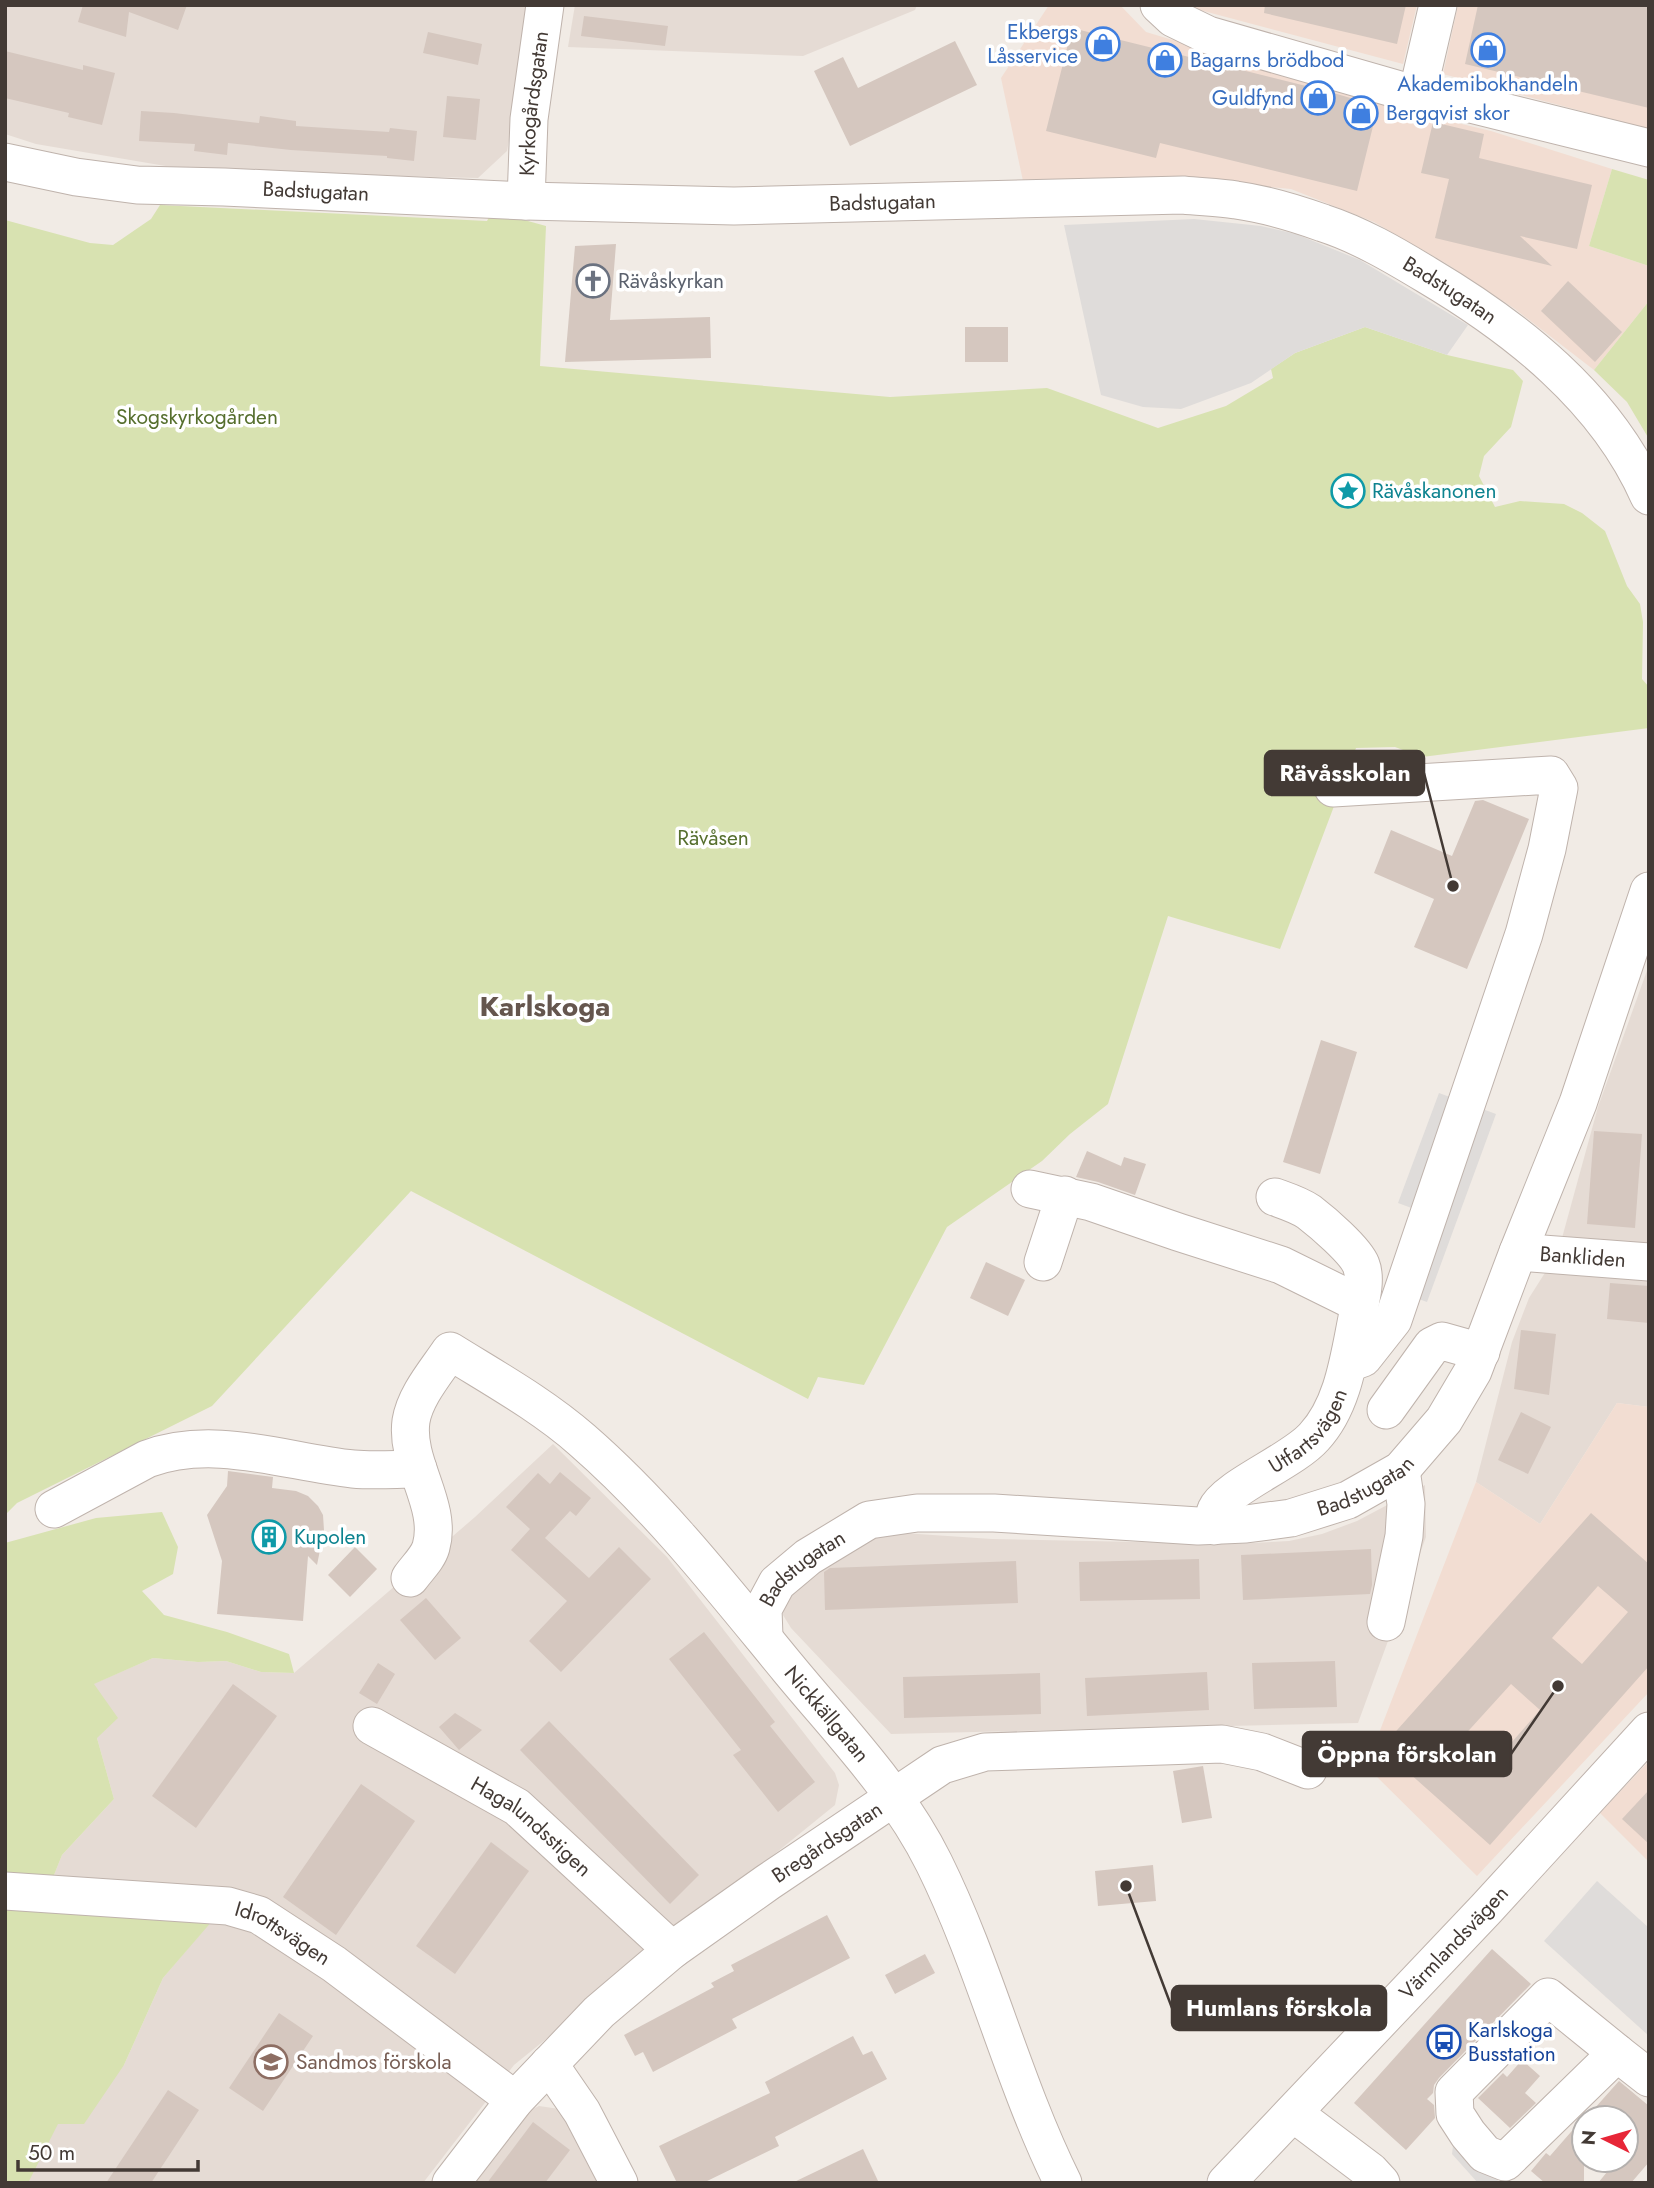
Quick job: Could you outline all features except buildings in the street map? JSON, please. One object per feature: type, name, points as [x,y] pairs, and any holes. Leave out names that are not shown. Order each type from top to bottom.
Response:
[{"type":"street","name":"Kyrkogårdsgatan","points":[[526,201],[529,119],[545,5]]},
{"type":"street","points":[[1160,5],[1173,18],[1212,20],[1417,95],[1467,103],[1649,148]]},
{"type":"street","points":[[1417,95],[1438,5]]},
{"type":"street","name":"Badstugatan","points":[[5,162],[76,177],[137,185],[526,201],[734,206],[1183,195],[1237,200],[1325,223],[1389,252],[1454,290],[1533,347],[1574,388],[1609,428],[1649,496]]},
{"type":"street","points":[[1334,788],[1551,775],[1559,788],[1547,849],[1524,934],[1393,1320],[1363,1358],[1349,1363]]},
{"type":"street","name":"Badstugatan","points":[[764,1637],[763,1609],[776,1583],[808,1557],[869,1520],[917,1513],[994,1513],[1214,1526],[1246,1524],[1291,1518],[1348,1500],[1401,1470],[1444,1420],[1473,1371],[1578,1104],[1649,891]]},
{"type":"street","points":[[1043,1262],[1048,1192],[1091,1202],[1281,1265],[1360,1304]]},
{"type":"street","name":"Utfartsvägen","points":[[1214,1526],[1216,1508],[1231,1492],[1289,1459],[1313,1439],[1322,1427],[1334,1404],[1349,1363],[1360,1304],[1363,1275],[1352,1251],[1309,1212],[1275,1197]]},
{"type":"street","name":"Bankliden","points":[[1518,1252],[1649,1262]]},
{"type":"street","points":[[1386,1410],[1432,1346],[1442,1341],[1481,1352]]},
{"type":"street","name":"Nickkällgatan","points":[[418,1469],[411,1441],[411,1419],[420,1398],[450,1351],[538,1405],[581,1439],[626,1481],[668,1527],[764,1637],[913,1826],[952,1900],[1063,2183]]},
{"type":"street","points":[[54,1509],[147,1459],[185,1449],[224,1449],[354,1469],[418,1469],[434,1531],[431,1549],[410,1578]]},
{"type":"street","points":[[1386,1622],[1404,1535],[1406,1504],[1401,1470]]},
{"type":"street","name":"Hagalundsstigen","points":[[372,1726],[517,1807],[672,1950]]},
{"type":"street","name":"Värmlandsvägen","points":[[1226,2183],[1486,1909],[1649,1731]]},
{"type":"street","name":"Bregårdsgatan","points":[[451,2183],[515,2099],[599,2012],[672,1950],[942,1765],[985,1752],[1222,1744],[1262,1752],[1308,1770]]},
{"type":"street","name":"Idrottsvägen","points":[[5,1891],[228,1906],[259,1915],[334,1964],[515,2099]]},
{"type":"street","points":[[1617,2053],[1504,2162],[1485,2154],[1455,2113],[1454,2092],[1548,1997],[1649,2078]]},
{"type":"street","points":[[549,2064],[582,2112],[619,2183]]},
{"type":"street","points":[[1293,2113],[1370,2179]]},
{"type":"shaded area","points":[[5,5],[533,5],[507,151],[478,178],[195,171],[36,144],[5,134]]},
{"type":"shaded area","points":[[575,5],[917,5],[915,10],[803,56],[568,47]]},
{"type":"shaded area","points":[[1049,5],[1120,5],[1146,32],[1424,115],[1491,131],[1612,169],[1589,246],[1649,266],[1649,301],[1594,370],[1515,309],[1447,264],[1374,222],[1291,189],[1187,179],[1023,181],[1001,78]]},
{"type":"shaded area","points":[[1181,5],[1417,5],[1403,64]]},
{"type":"shaded area","points":[[1458,5],[1649,5],[1649,129],[1443,74]]},
{"type":"shaded area","points":[[1194,219],[1261,226],[1296,234],[1360,260],[1468,325],[1447,355],[1365,327],[1295,353],[1251,383],[1181,409],[1143,407],[1101,395],[1064,225]]},
{"type":"shaded area","points":[[1649,965],[1649,1247],[1562,1238],[1598,1107]]},
{"type":"shaded area","points":[[1439,1093],[1496,1114],[1427,1302],[1389,1288],[1417,1210],[1398,1203]]},
{"type":"shaded area","points":[[1548,1268],[1649,1276],[1649,1407],[1617,1403],[1540,1524],[1476,1482],[1512,1342],[1529,1298]]},
{"type":"shaded area","points":[[1617,1403],[1649,1407],[1649,1692],[1477,1876],[1371,1771],[1379,1733],[1476,1482],[1540,1524]]},
{"type":"shaded area","points":[[553,1444],[667,1557],[835,1773],[839,1785],[835,1805],[514,2065],[423,2183],[5,2183],[5,2118],[124,2065],[163,1978],[212,1920],[48,1890],[62,1855],[114,1799],[97,1738],[93,1684],[153,1658],[198,1662],[226,1661],[261,1672],[294,1673],[475,1517]]},
{"type":"shaded area","points":[[1425,1485],[1426,1537],[1358,1723],[891,1734],[791,1628],[783,1615],[784,1601],[808,1571],[862,1540],[903,1533],[992,1539],[1234,1544],[1289,1541],[1322,1534],[1357,1521]]},
{"type":"shaded area","points":[[1649,1761],[1649,1862],[1600,1813]]},
{"type":"shaded area","points":[[1597,1881],[1649,1928],[1649,2036],[1544,1941]]},
{"type":"shaded area","points":[[539,2106],[566,2110],[602,2183],[472,2183],[529,2111]]},
{"type":"shaded area","points":[[1455,2129],[1500,2183],[1478,2183],[1452,2154]]},
{"type":"green space","points":[[1612,169],[1649,180],[1649,266],[1589,246]]},
{"type":"green space","name":"Rävåsen","points":[[160,205],[487,221],[492,211],[546,226],[540,366],[890,397],[1047,388],[1158,428],[1226,406],[1273,378],[1271,369],[1295,353],[1365,327],[1447,355],[1513,370],[1523,381],[1511,427],[1484,456],[1479,476],[1495,507],[1520,501],[1564,504],[1582,513],[1605,531],[1627,586],[1640,604],[1643,622],[1642,679],[1649,687],[1649,728],[1422,757],[1395,747],[1356,748],[1280,949],[1168,916],[1108,1104],[1070,1134],[1042,1161],[947,1227],[864,1385],[818,1377],[808,1399],[411,1191],[212,1406],[17,1503],[5,1515],[5,220],[90,243],[113,245],[151,219]]},
{"type":"green space","points":[[1649,301],[1649,439],[1627,402],[1594,370]]},
{"type":"green space","points":[[162,1512],[178,1547],[173,1574],[142,1591],[164,1615],[227,1632],[289,1654],[294,1673],[261,1672],[226,1661],[198,1662],[153,1658],[94,1684],[118,1718],[97,1738],[114,1799],[62,1855],[48,1890],[213,1920],[163,1978],[124,2065],[84,2124],[58,2124],[28,2183],[5,2183],[5,1543],[96,1518]]},
{"type":"place","name":"Ekbergs Låsservice","points":[[1103,44]]},
{"type":"place","name":"Akademibokhandeln","points":[[1488,50]]},
{"type":"place","name":"Bagarns brödbod","points":[[1165,60]]},
{"type":"place","name":"Guldfynd","points":[[1318,98]]},
{"type":"place","name":"Bergqvist skor","points":[[1361,113]]},
{"type":"place","name":"Rävåskyrkan","points":[[593,281]]},
{"type":"place","name":"Rävåskanonen","points":[[1348,491]]},
{"type":"place","name":"Rävåsskolan","points":[[1453,886]]},
{"type":"place","name":"Kupolen","points":[[269,1537]]},
{"type":"place","name":"Öppna förskolan","points":[[1558,1686]]},
{"type":"place","name":"Humlans förskola","points":[[1126,1886]]},
{"type":"place","name":"Karlskoga Busstation","points":[[1444,2042]]},
{"type":"place","name":"Sandmos förskola","points":[[271,2062]]},
{"type":"district","name":"Karlskoga","points":[[545,1006]]},
{"type":"park label","name":"Skogskyrkogården","points":[[197,417]]}]
